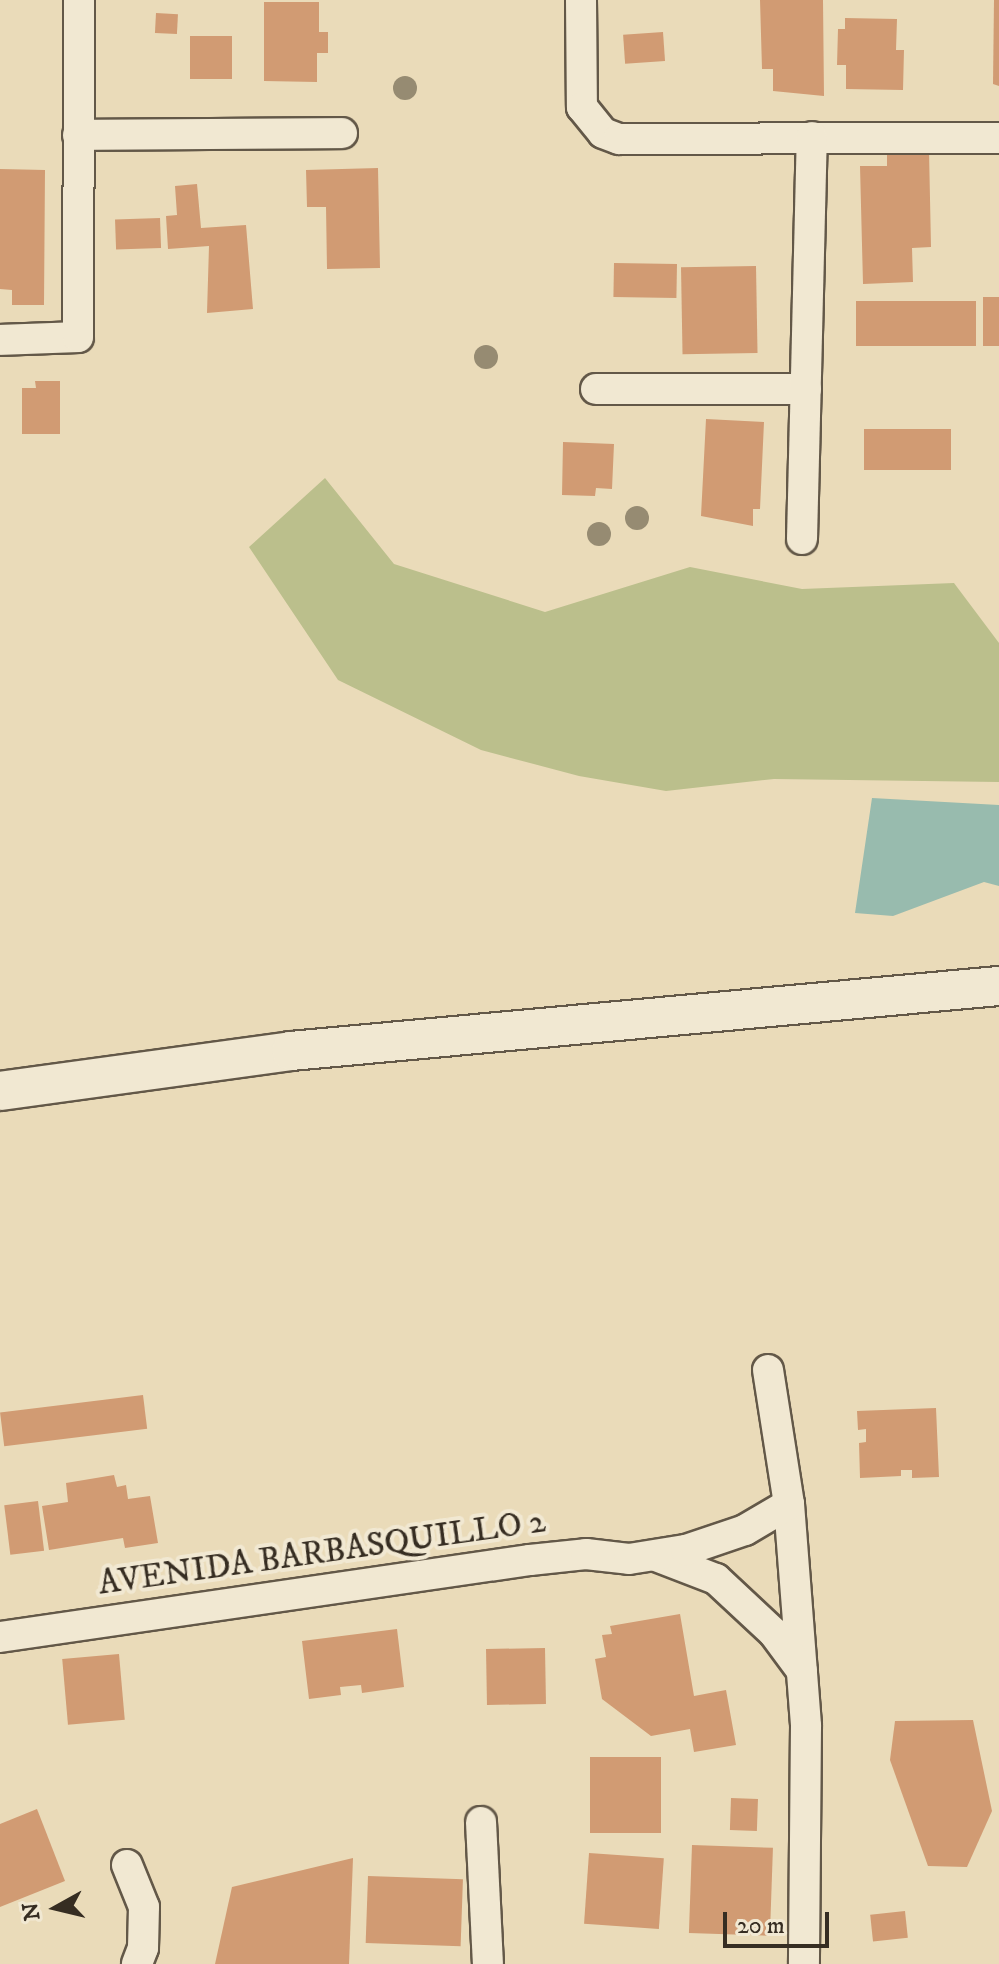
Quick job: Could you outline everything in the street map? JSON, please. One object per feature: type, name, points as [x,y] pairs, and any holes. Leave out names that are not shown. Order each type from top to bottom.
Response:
[{"type":"street","points":[[0,340],[78,337],[79,0]]},
{"type":"street","points":[[581,0],[579,89],[591,121],[619,139],[999,138]]},
{"type":"street","points":[[78,135],[342,133]]},
{"type":"street","points":[[802,539],[812,137]]},
{"type":"street","points":[[596,389],[806,389]]},
{"type":"street","points":[[0,1091],[291,1051],[999,986]]},
{"type":"street","points":[[768,1370],[789,1504],[802,1671],[804,1964]]},
{"type":"street","name":"AVENIDA BARBASQUILLO 2","points":[[0,1637],[530,1560],[654,1555],[686,1550],[745,1530],[789,1504]]},
{"type":"street","points":[[654,1555],[716,1579],[774,1633],[802,1671]]},
{"type":"street","points":[[481,1822],[488,1964]]},
{"type":"street","points":[[127,1865],[144,1907],[143,1948],[137,1964]]},
{"type":"green space","points":[[325,478],[394,564],[545,612],[690,567],[802,589],[954,583],[999,643],[999,782],[774,779],[666,791],[579,776],[481,750],[338,680],[249,547]]},
{"type":"shaded area","points":[[872,798],[999,805],[999,886],[984,882],[893,916],[855,913]]},
{"type":"building","points":[[760,0],[823,0],[824,96],[773,91],[773,69],[762,69]]},
{"type":"building","points":[[994,0],[999,0],[999,86],[993,84]]},
{"type":"building","points":[[264,2],[319,2],[319,32],[328,32],[328,53],[317,53],[317,82],[264,81]]},
{"type":"building","points":[[156,13],[178,14],[177,34],[155,33]]},
{"type":"building","points":[[845,18],[897,19],[896,50],[904,50],[903,90],[846,89],[846,65],[837,65],[838,29],[845,29]]},
{"type":"building","points":[[663,32],[665,61],[625,64],[623,35]]},
{"type":"building","points":[[190,36],[232,36],[232,79],[190,79]]},
{"type":"building","points":[[929,150],[931,247],[912,248],[913,282],[863,284],[860,166],[887,166],[887,151]]},
{"type":"building","points":[[378,168],[380,268],[327,269],[326,207],[307,207],[306,170]]},
{"type":"building","points":[[0,169],[45,170],[44,305],[12,305],[12,290],[0,289]]},
{"type":"building","points":[[197,184],[201,228],[246,225],[253,309],[207,313],[209,246],[168,249],[166,216],[177,215],[175,186]]},
{"type":"building","points":[[160,218],[161,248],[116,250],[115,220]]},
{"type":"building","points":[[614,263],[677,264],[676,298],[613,297]]},
{"type":"building","points":[[756,266],[758,353],[683,354],[681,267]]},
{"type":"building","points":[[983,297],[999,297],[999,346],[983,346]]},
{"type":"building","points":[[856,301],[976,301],[976,346],[856,346]]},
{"type":"building","points":[[35,381],[60,381],[60,434],[22,434],[22,388],[36,388]]},
{"type":"building","points":[[706,419],[764,422],[760,509],[753,509],[753,526],[701,516]]},
{"type":"building","points":[[864,429],[951,429],[951,470],[864,470]]},
{"type":"building","points":[[563,442],[614,444],[612,489],[596,488],[595,496],[562,495]]},
{"type":"building","points":[[143,1395],[147,1429],[4,1446],[0,1413]]},
{"type":"building","points":[[936,1408],[939,1477],[912,1478],[912,1470],[901,1470],[901,1476],[860,1478],[859,1443],[866,1442],[866,1429],[858,1430],[857,1411]]},
{"type":"building","points":[[114,1475],[117,1487],[126,1485],[128,1499],[150,1496],[158,1543],[125,1548],[123,1538],[49,1550],[42,1506],[68,1502],[66,1483]]},
{"type":"building","points":[[38,1501],[44,1551],[10,1555],[4,1505]]},
{"type":"building","points":[[680,1614],[694,1696],[726,1690],[736,1745],[694,1752],[690,1729],[651,1736],[602,1699],[595,1659],[606,1657],[602,1635],[612,1634],[610,1626]]},
{"type":"building","points":[[397,1629],[404,1687],[362,1693],[361,1685],[340,1687],[341,1695],[309,1699],[302,1641]]},
{"type":"building","points":[[545,1648],[546,1704],[487,1705],[486,1649]]},
{"type":"building","points":[[119,1654],[125,1720],[68,1725],[62,1659]]},
{"type":"building","points":[[973,1720],[992,1811],[967,1867],[928,1866],[890,1760],[895,1721]]},
{"type":"building","points":[[590,1757],[661,1757],[661,1833],[590,1833]]},
{"type":"building","points":[[731,1798],[758,1799],[757,1831],[730,1830]]},
{"type":"building","points":[[37,1809],[65,1881],[0,1907],[0,1824]]},
{"type":"building","points":[[692,1845],[773,1848],[770,1936],[689,1933]]},
{"type":"building","points":[[589,1853],[664,1858],[659,1929],[584,1924]]},
{"type":"building","points":[[353,1858],[349,1964],[215,1964],[232,1887]]},
{"type":"building","points":[[368,1876],[463,1879],[461,1946],[366,1943]]},
{"type":"building","points":[[905,1911],[908,1938],[873,1942],[870,1915]]}]
